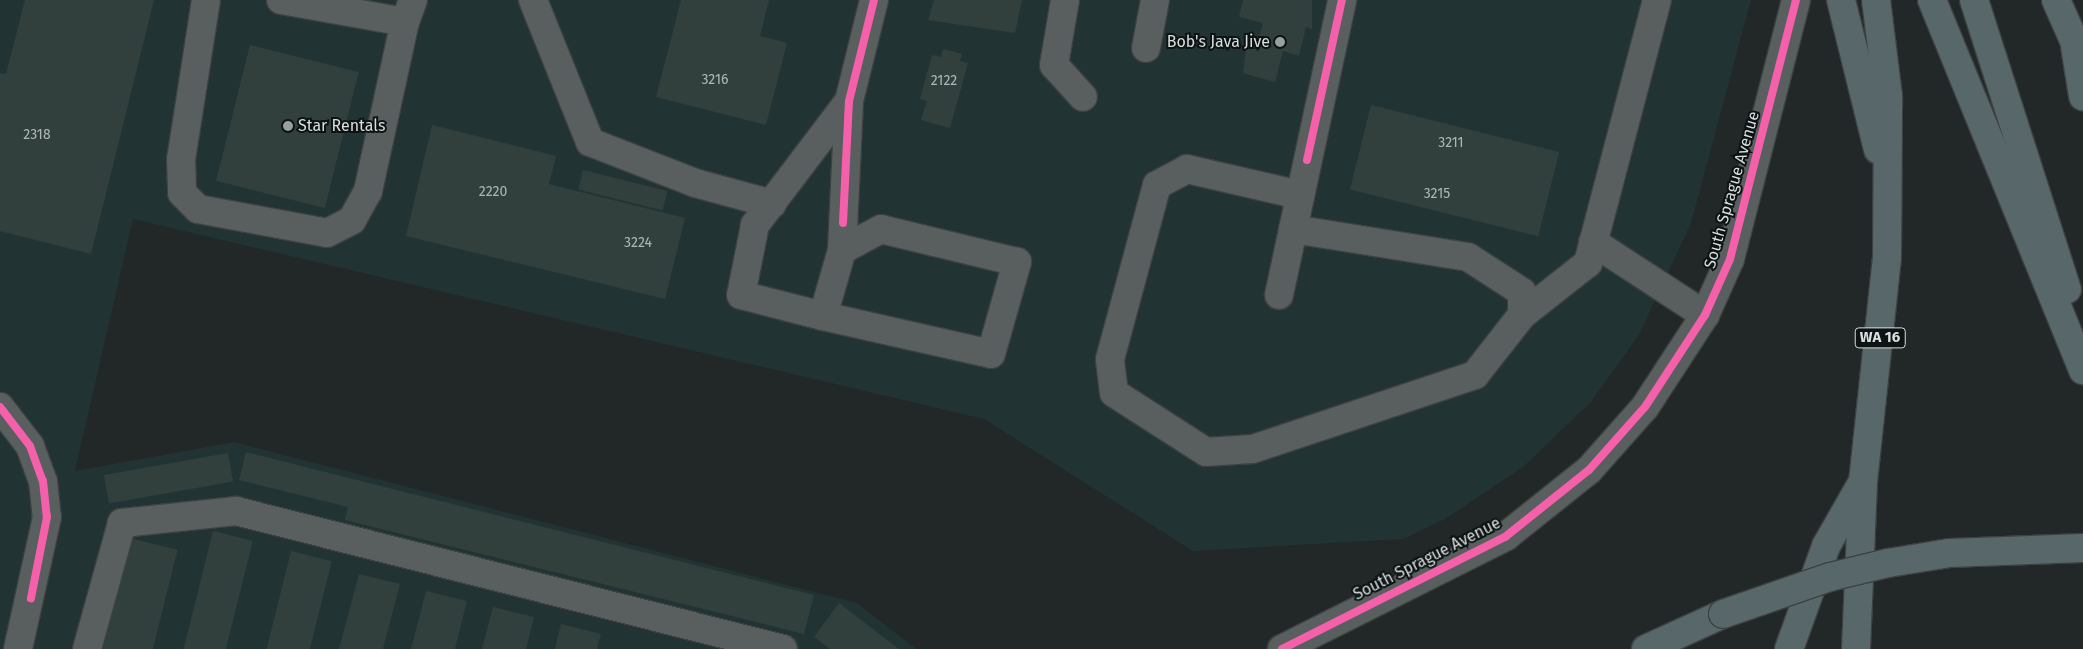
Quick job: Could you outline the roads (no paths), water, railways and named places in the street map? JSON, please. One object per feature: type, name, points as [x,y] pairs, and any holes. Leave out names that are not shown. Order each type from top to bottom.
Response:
[{"type":"highway","points":[[1841,0],[1889,194]]},
{"type":"highway","name":"WA 16","points":[[1856,649],[1863,482],[1887,258],[1889,194],[1888,96],[1876,0]]},
{"type":"highway","points":[[1932,0],[2083,370]]},
{"type":"highway","points":[[1974,0],[2083,341]]},
{"type":"highway","points":[[2056,0],[2079,54],[2083,96]]},
{"type":"highway","points":[[1789,649],[1826,546],[1863,482]]},
{"type":"highway","points":[[1646,649],[1723,614],[1830,576],[1950,552],[2083,548]]},
{"type":"street","points":[[206,0],[181,159],[182,193],[198,209],[327,233],[352,220],[368,190],[409,11],[281,0]]},
{"type":"street","points":[[533,0],[590,142],[694,183],[772,204]]},
{"type":"street","points":[[823,316],[842,250],[849,101],[874,0]]},
{"type":"street","points":[[1065,0],[1054,65],[1083,98]]},
{"type":"street","points":[[1146,48],[1155,0]]},
{"type":"street","points":[[1278,295],[1342,0]]},
{"type":"street","points":[[1300,195],[1187,169],[1157,185],[1110,359],[1114,393],[1206,452],[1252,449],[1475,375],[1522,315],[1588,263],[1657,0]]},
{"type":"street","name":"South Sprague Avenue","points":[[1282,649],[1459,562],[1548,506],[1616,442],[1668,376],[1705,316],[1730,259],[1796,0]]},
{"type":"street","points":[[842,250],[881,229],[1017,262],[991,354],[823,316],[741,295],[755,225],[849,101]]},
{"type":"street","points":[[1292,229],[1468,257],[1522,292],[1522,315]]},
{"type":"street","points":[[1593,242],[1705,316]]},
{"type":"street","points":[[0,407],[30,446],[43,482],[47,517],[31,598],[14,634]]},
{"type":"street","points":[[87,649],[122,522],[236,511],[782,649]]},
{"type":"place","name":"Bob's Java Jive","points":[[1280,42]]},
{"type":"place","name":"Star Rentals","points":[[288,126]]}]
